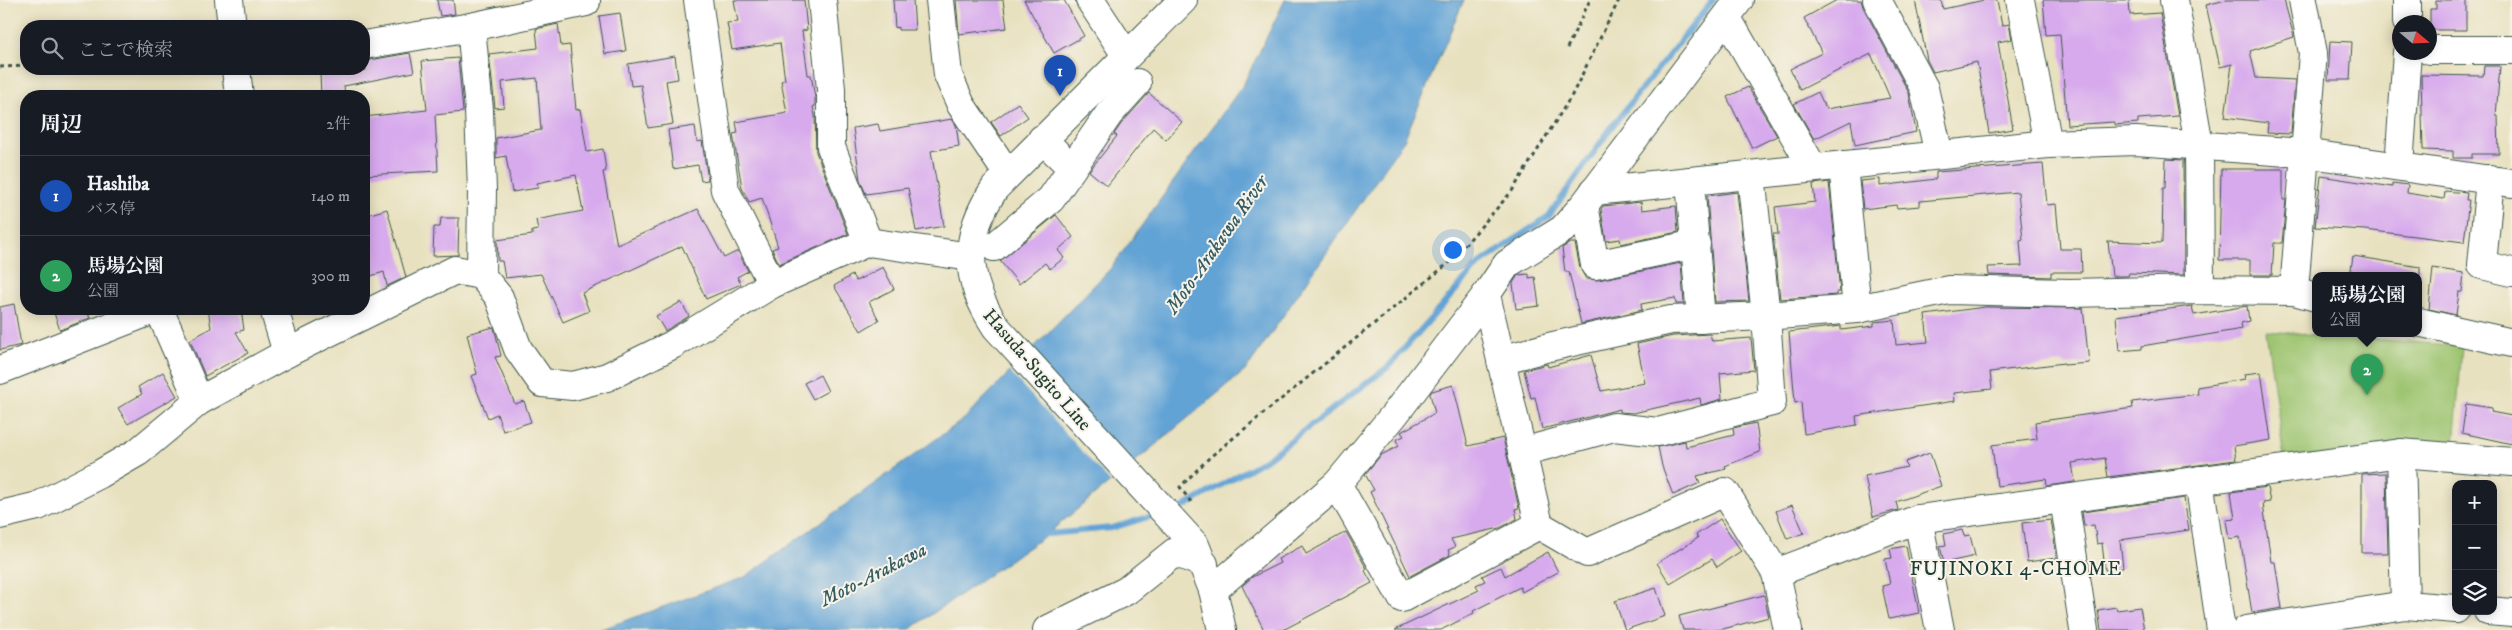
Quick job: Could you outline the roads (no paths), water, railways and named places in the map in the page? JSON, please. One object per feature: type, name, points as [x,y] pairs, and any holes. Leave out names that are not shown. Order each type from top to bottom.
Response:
[{"type":"street","points":[[229,0],[231,20]]},
{"type":"street","points":[[370,44],[471,27],[586,2],[586,0]]},
{"type":"street","points":[[698,0],[725,190],[772,284]]},
{"type":"street","points":[[822,0],[831,89],[831,147],[868,242]]},
{"type":"street","points":[[940,0],[948,75],[961,106],[1007,173]]},
{"type":"street","points":[[1090,0],[1126,55]]},
{"type":"street","name":"Hasuda-Sugito Line","points":[[1183,0],[1007,173],[985,202],[978,219],[983,252],[974,287],[983,308],[996,327],[1195,545],[1213,590],[1222,630]]},
{"type":"street","points":[[1877,0],[1924,88],[1939,155]]},
{"type":"street","points":[[2020,0],[2048,144]]},
{"type":"street","points":[[2174,0],[2199,146],[2200,290]]},
{"type":"street","points":[[1501,360],[1549,347],[1671,320],[1766,316],[1857,309],[1949,290],[2070,293],[2200,290],[2305,294],[2303,153],[2313,53],[2303,0]]},
{"type":"street","points":[[2406,0],[2407,15]]},
{"type":"street","points":[[1213,590],[1337,484],[1395,414],[1486,296],[1507,264],[1563,229],[1589,198],[1733,9],[1813,168]]},
{"type":"street","points":[[471,27],[479,110],[482,190],[480,275]]},
{"type":"street","points":[[2437,50],[2512,50]]},
{"type":"street","points":[[2399,166],[2406,60]]},
{"type":"street","points":[[237,75],[238,90]]},
{"type":"street","points":[[370,312],[455,270],[480,275],[499,296],[518,349],[542,383],[573,386],[606,377],[672,345],[772,284],[868,242],[983,252],[1051,199],[1109,114],[1137,83]]},
{"type":"street","points":[[1042,139],[1072,168]]},
{"type":"street","points":[[1589,198],[1690,181],[2048,144],[2136,141],[2303,153],[2501,181],[2482,265],[2512,272]]},
{"type":"street","points":[[1843,165],[1857,309]]},
{"type":"street","points":[[1522,452],[1614,427],[1658,432],[1772,402],[1766,316],[1751,175]]},
{"type":"street","points":[[1690,181],[1701,319]]},
{"type":"street","points":[[1589,198],[1595,265],[1696,244]]},
{"type":"street","points":[[1486,296],[1539,525],[1587,553],[1725,492],[1776,573],[1781,628]]},
{"type":"street","points":[[0,370],[142,315]]},
{"type":"street","points":[[160,315],[199,401]]},
{"type":"street","points":[[276,315],[287,353]]},
{"type":"street","points":[[0,515],[38,506],[123,461],[138,452],[199,401],[287,353],[364,315]]},
{"type":"street","points":[[2422,323],[2512,343]]},
{"type":"street","points":[[1776,573],[1918,519],[2401,452],[2512,462]]},
{"type":"street","points":[[2401,452],[2405,605]]},
{"type":"street","points":[[2199,480],[2221,630]]},
{"type":"street","points":[[1337,484],[1402,598],[1539,525]]},
{"type":"street","points":[[2064,499],[2084,630]]},
{"type":"street","points":[[1918,519],[1940,630]]},
{"type":"street","points":[[1047,630],[1126,591],[1175,552],[1204,564]]},
{"type":"street","points":[[2246,630],[2405,605],[2452,609]]},
{"type":"street","points":[[2497,612],[2512,613]]},
{"type":"water","points":[[1285,0],[1464,0],[1404,140],[1246,370],[1045,536],[909,630],[599,630],[745,577],[964,419],[1111,268],[1243,85]]},
{"type":"waterway","points":[[1173,511],[1180,509],[1268,458],[1388,367],[1479,264],[1549,216],[1613,125],[1713,0]]},
{"type":"waterway","points":[[1038,535],[1112,528],[1158,514]]},
{"type":"place","name":"Hashiba","points":[[1060,96]]},
{"type":"place","name":"馬場公園","points":[[2367,395]]},
{"type":"district","name":"FUJINOKI 4-CHOME","points":[[2016,568]]},
{"type":"water label","name":"Moto-Arakawa River","points":[[1216,244]]},
{"type":"water label","name":"Moto-Arakawa","points":[[873,574]]}]
